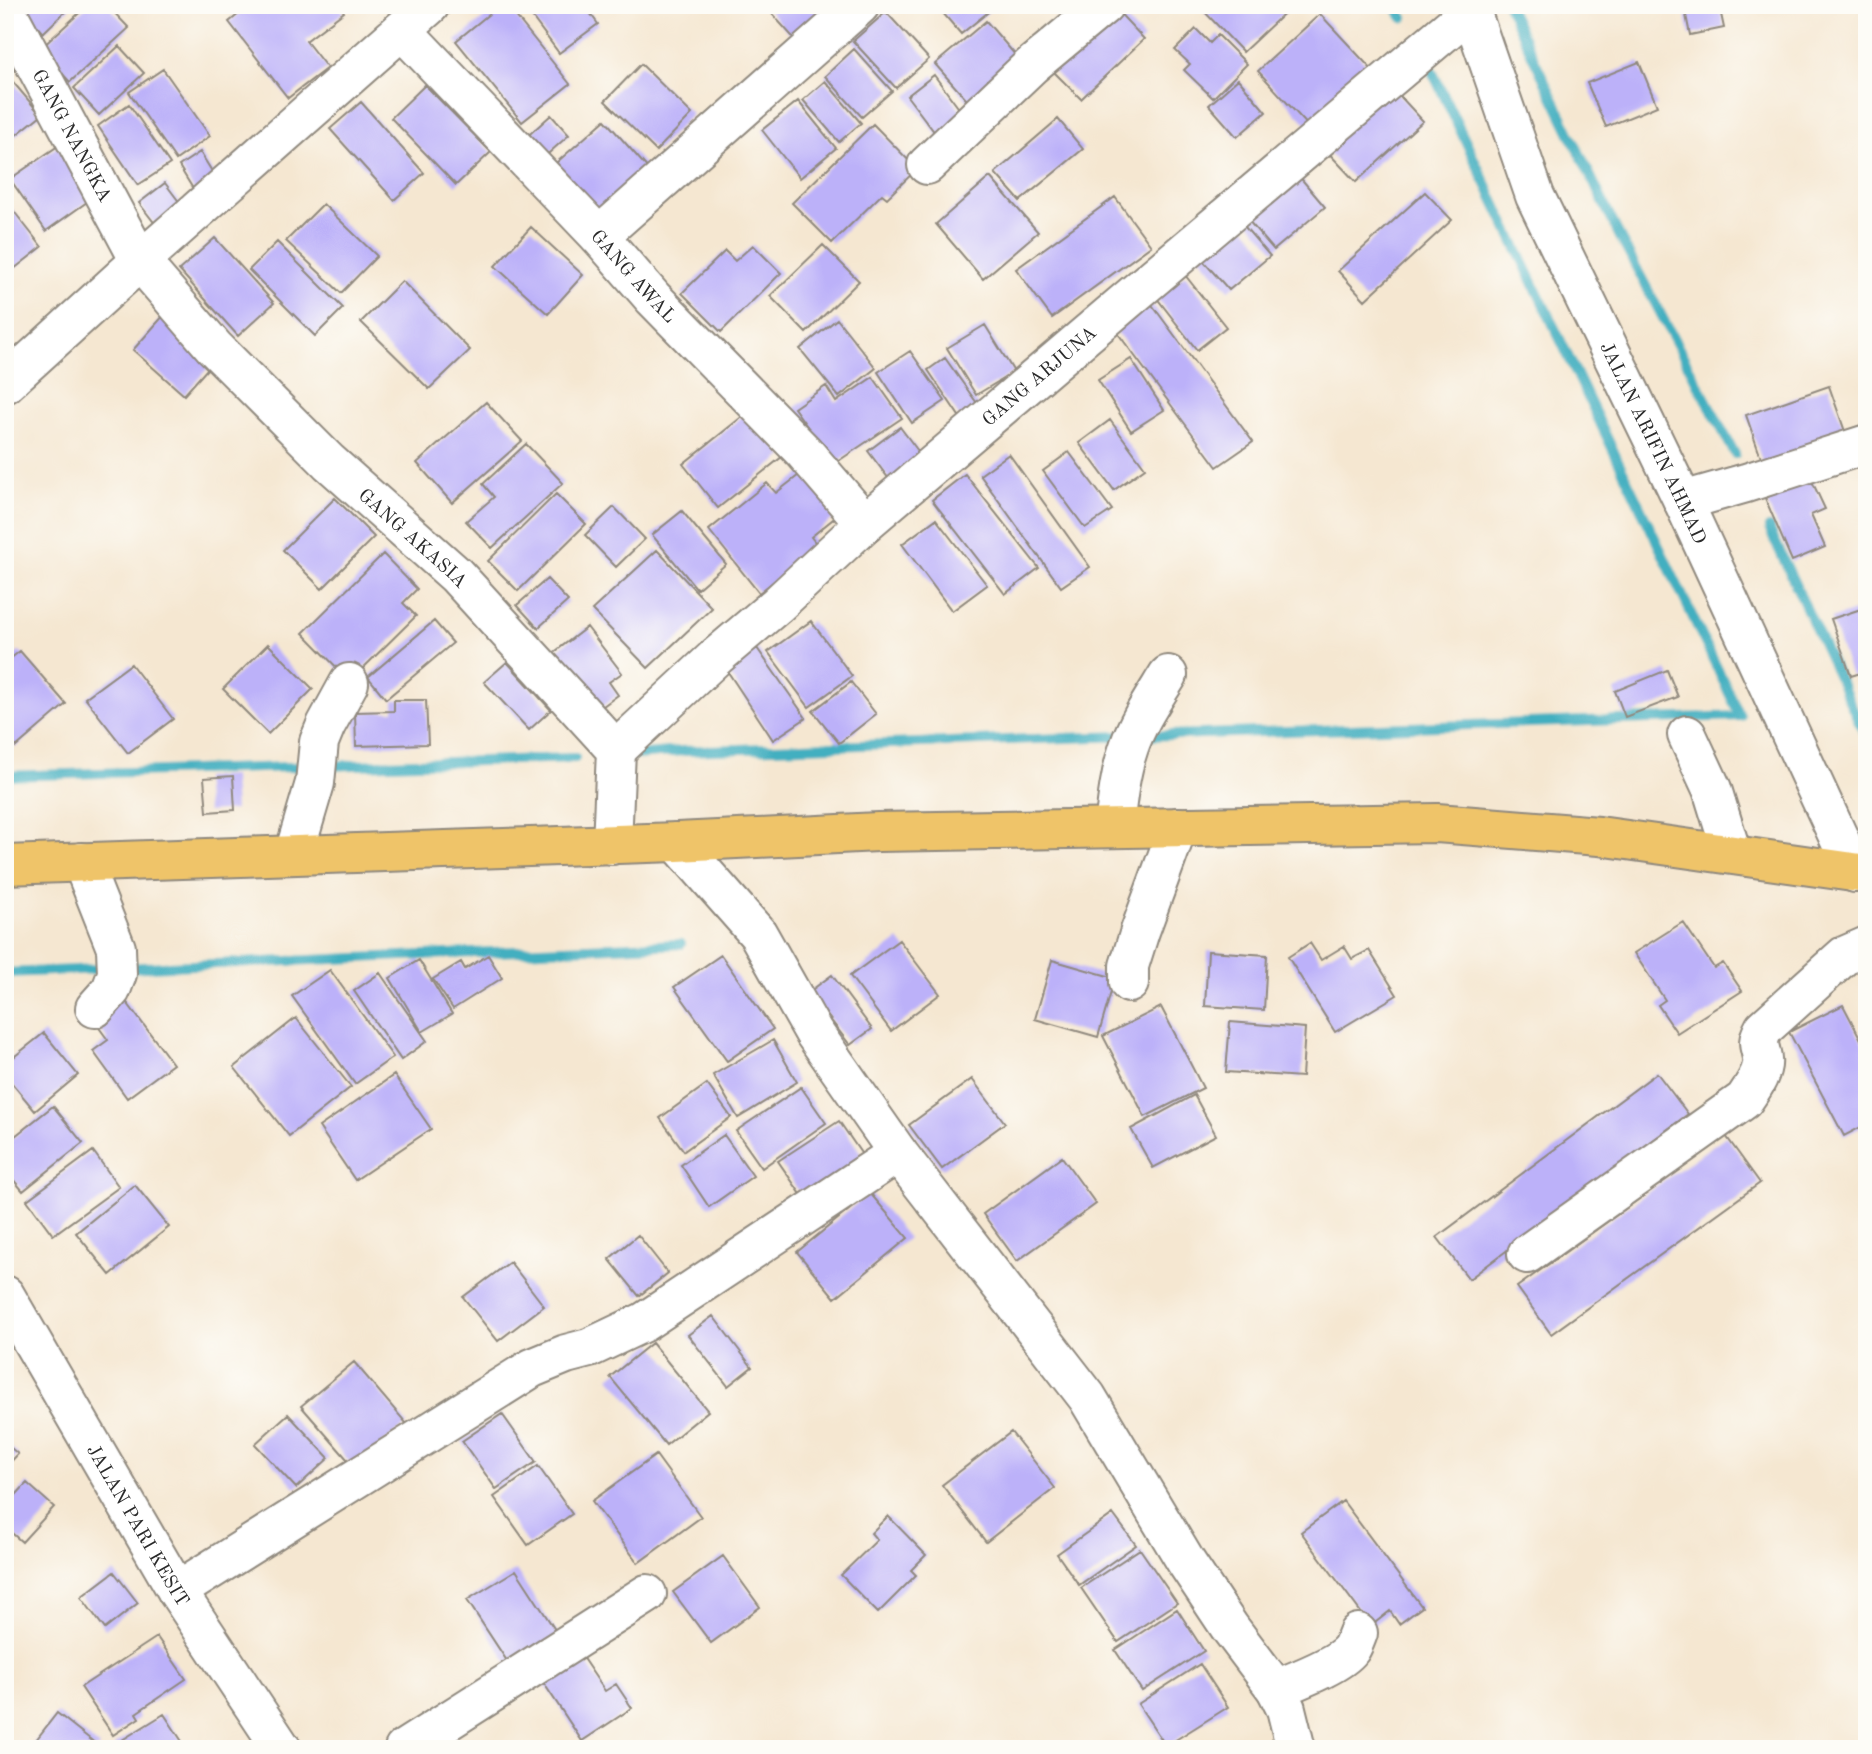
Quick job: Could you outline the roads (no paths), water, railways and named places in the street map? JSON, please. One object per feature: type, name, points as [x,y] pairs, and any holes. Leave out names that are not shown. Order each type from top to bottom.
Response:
[{"type":"main road","points":[[5,865],[612,845],[878,832],[1437,823],[1600,836],[1861,873]]},
{"type":"street","points":[[5,384],[430,5]]},
{"type":"street","points":[[600,236],[860,5]]},
{"type":"street","points":[[927,165],[1032,65],[1104,5]]},
{"type":"street","name":"GANG NANGKA","points":[[5,8],[141,261]]},
{"type":"street","name":"JALAN ARIFIN AHMAD","points":[[1470,8],[1535,196],[1861,873]]},
{"type":"street","name":"GANG ARJUNA","points":[[616,751],[865,523],[1470,8]]},
{"type":"street","name":"GANG AWAL","points":[[402,30],[600,236],[653,298],[804,452],[865,523]]},
{"type":"street","name":"GANG AKASIA","points":[[141,261],[214,347],[329,462],[456,575],[616,751]]},
{"type":"street","points":[[1683,501],[1867,443]]},
{"type":"street","points":[[1114,828],[1121,776],[1135,732],[1168,675]]},
{"type":"street","points":[[294,854],[315,783],[319,742],[349,683]]},
{"type":"street","points":[[1687,734],[1712,789],[1731,854]]},
{"type":"street","points":[[612,845],[616,751]]},
{"type":"street","points":[[1129,983],[1129,966],[1178,827]]},
{"type":"street","points":[[677,842],[758,934],[814,1032],[898,1153],[1087,1397],[1186,1562],[1230,1628],[1276,1689],[1286,1709],[1296,1749]]},
{"type":"street","points":[[82,862],[116,961],[111,990],[94,1008]]},
{"type":"street","points":[[1527,1254],[1744,1100],[1762,1065],[1758,1039],[1764,1028],[1844,956],[1867,946]]},
{"type":"street","points":[[177,1591],[532,1368],[589,1348],[644,1322],[898,1153]]},
{"type":"street","name":"JALAN PARI KESIT","points":[[5,1295],[17,1347],[282,1749]]},
{"type":"street","points":[[404,1749],[647,1594]]},
{"type":"street","points":[[1276,1689],[1304,1678],[1340,1658],[1350,1649],[1358,1633]]},
{"type":"waterway","points":[[1394,5],[1403,18]]},
{"type":"waterway","points":[[1508,5],[1621,239],[1735,454]]},
{"type":"waterway","points":[[1142,736],[1740,716],[1432,71]]},
{"type":"waterway","points":[[1769,528],[1867,739]]},
{"type":"waterway","points":[[635,755],[682,751],[1126,736]]},
{"type":"waterway","points":[[5,776],[575,758]]},
{"type":"waterway","points":[[5,973],[681,944]]}]
